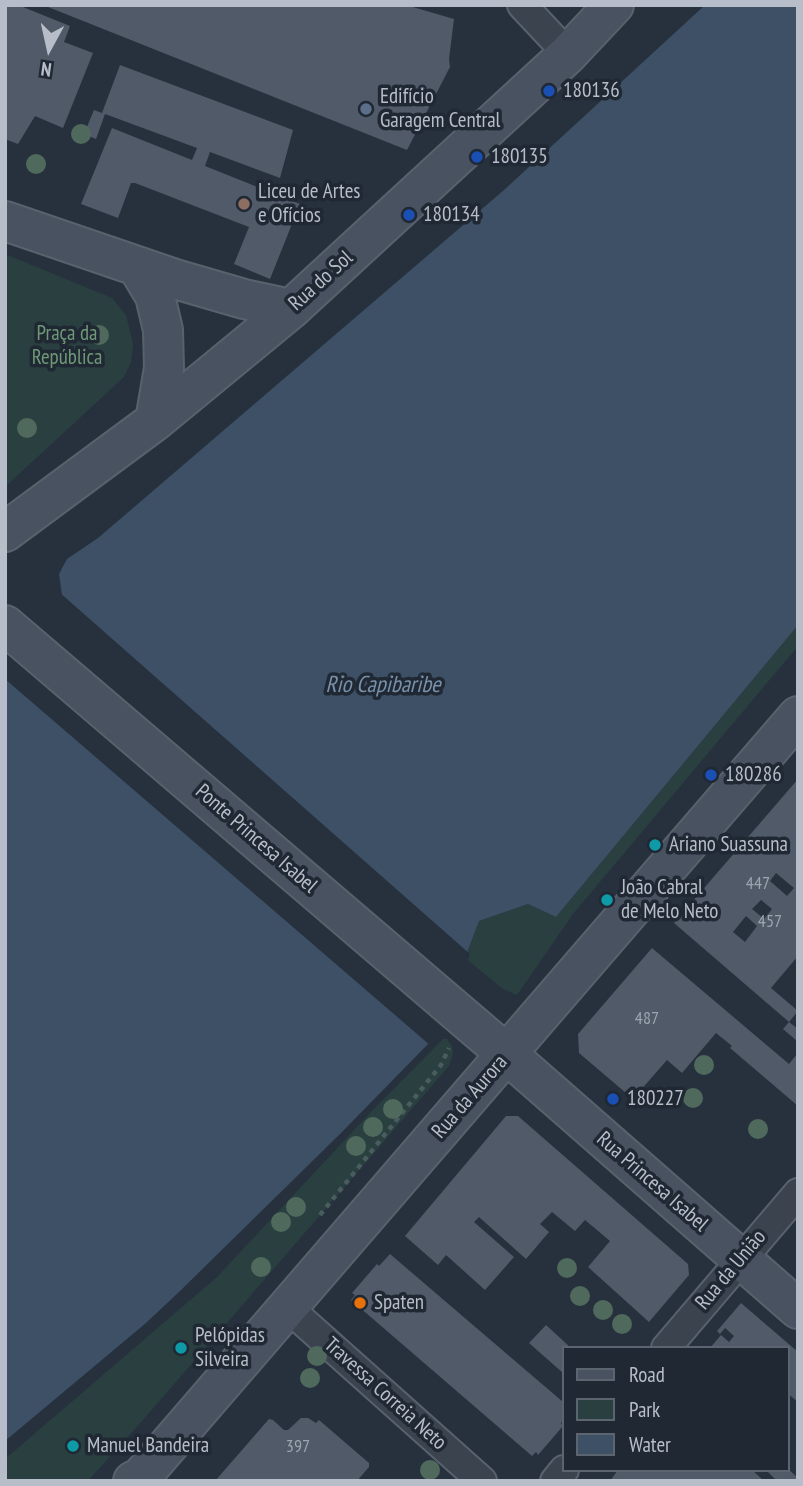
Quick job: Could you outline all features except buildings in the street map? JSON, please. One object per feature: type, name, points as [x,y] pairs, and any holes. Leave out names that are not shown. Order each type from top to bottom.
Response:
[{"type":"main road","name":"Rua do Sol","points":[[5,531],[155,421],[291,309],[568,54],[614,5]]},
{"type":"main road","points":[[5,221],[244,299],[291,309]]},
{"type":"main road","points":[[137,266],[155,296],[163,330],[164,368],[155,421]]},
{"type":"main road","name":"Ponte Princesa Isabel","points":[[5,625],[507,1055]]},
{"type":"main road","name":"Rua da Aurora","points":[[138,1479],[798,716]]},
{"type":"main road","points":[[459,1013],[468,1047],[460,1109]]},
{"type":"main road","name":"Rua Princesa Isabel","points":[[507,1055],[798,1309]]},
{"type":"street","points":[[522,5],[568,54]]},
{"type":"street","name":"Rua da União","points":[[668,1346],[798,1193]]},
{"type":"street","name":"Travessa Correia Neto","points":[[287,1307],[482,1481]]},
{"type":"green space","name":"Praça da República","points":[[5,254],[112,298],[126,315],[133,344],[131,362],[124,377],[5,487]]},
{"type":"green space","points":[[798,625],[798,646],[573,914],[517,995],[503,989],[465,958],[479,921],[528,904],[556,917]]},
{"type":"green space","points":[[443,1039],[447,1039],[452,1046],[453,1054],[449,1066],[88,1481],[5,1481],[5,1459],[217,1277]]},
{"type":"water","name":"Rio Capibaribe","points":[[705,5],[798,5],[798,625],[556,917],[528,904],[479,921],[430,1042],[146,1323],[5,1441],[5,664],[48,633],[64,610],[59,574],[67,559],[98,538],[504,190]]},
{"type":"pier","points":[[59,592],[470,954],[442,1034],[431,1046],[5,679],[5,660],[45,631],[61,609]]},
{"type":"place","name":"180136","points":[[549,91]]},
{"type":"place","name":"Edifício Garagem Central","points":[[366,109]]},
{"type":"place","name":"180135","points":[[477,157]]},
{"type":"place","name":"Liceu de Artes e Ofícios","points":[[244,204]]},
{"type":"place","name":"180134","points":[[409,215]]},
{"type":"place","name":"180286","points":[[711,775]]},
{"type":"place","name":"Ariano Suassuna","points":[[655,845]]},
{"type":"place","name":"João Cabral de Melo Neto","points":[[607,900]]},
{"type":"place","name":"180227","points":[[613,1099]]},
{"type":"place","name":"Spaten","points":[[360,1303]]},
{"type":"place","name":"Pelópidas Silveira","points":[[181,1348]]},
{"type":"place","name":"Manuel Bandeira","points":[[73,1446]]}]
